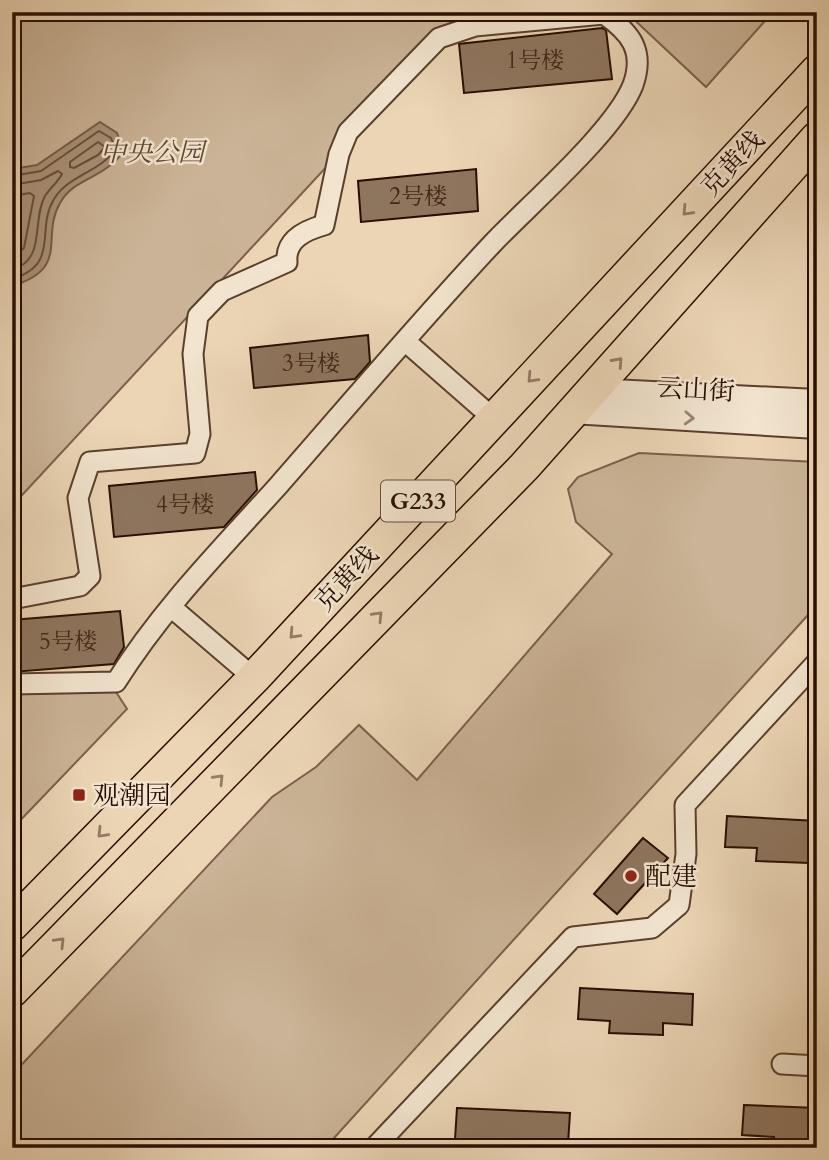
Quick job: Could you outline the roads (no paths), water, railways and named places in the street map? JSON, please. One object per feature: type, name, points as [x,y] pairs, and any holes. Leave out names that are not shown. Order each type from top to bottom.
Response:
[{"type":"highway","name":"克黄线","points":[[12,925],[254,678],[817,71]]},
{"type":"highway","name":"克黄线","points":[[12,990],[524,467],[817,138]]},
{"type":"street","points":[[12,600],[80,586],[90,576],[78,498],[90,462],[195,453],[200,434],[193,354],[198,316],[222,291],[287,262],[293,241],[304,231],[324,225],[339,154],[348,132],[439,38],[475,26],[604,14],[628,32],[638,56],[633,85],[613,119],[491,245],[405,341],[141,642],[116,682],[12,684]]},
{"type":"street","points":[[405,341],[494,419]]},
{"type":"street","name":"云山街","points":[[582,401],[817,402]]},
{"type":"street","name":"云山街","points":[[582,401],[817,426]]},
{"type":"street","points":[[171,607],[254,678]]},
{"type":"street","points":[[374,1148],[573,937],[652,928],[679,905],[686,855],[685,804],[817,662]]},
{"type":"street","points":[[782,1064],[817,1066]]},
{"type":"water","points":[[100,122],[117,133],[124,152],[65,196],[55,216],[48,261],[42,270],[30,279],[12,286],[12,169],[37,165]]},
{"type":"place","name":"观潮园","points":[[79,795]]},
{"type":"place","name":"配建","points":[[631,876]]},
{"type":"park label","name":"中央公园","points":[[152,152]]}]
